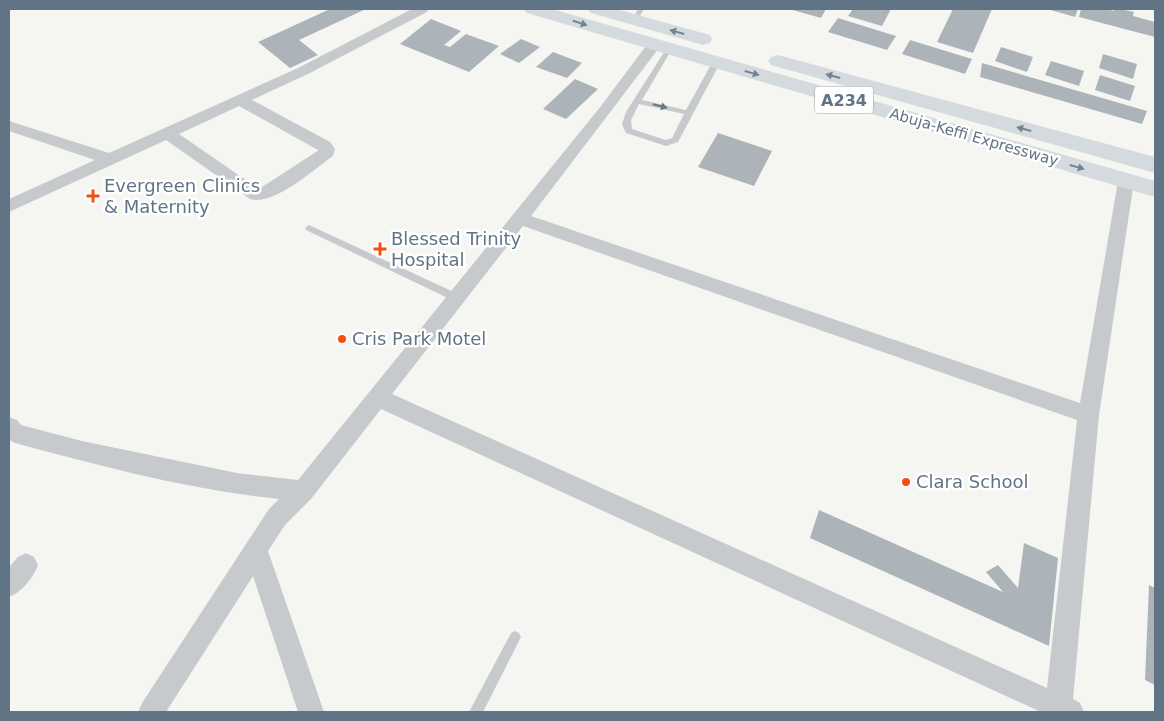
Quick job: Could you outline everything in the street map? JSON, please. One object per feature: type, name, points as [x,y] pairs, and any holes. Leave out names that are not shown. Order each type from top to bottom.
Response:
[{"type":"highway","name":"Abuja-Keffi Expressway","points":[[533,9],[1155,190]]},
{"type":"highway","name":"Abuja-Keffi Expressway","points":[[597,9],[638,14],[770,59],[1155,165]]},
{"type":"street","points":[[9,206],[303,71],[422,9]]},
{"type":"street","points":[[151,712],[277,517],[303,491],[606,109],[662,47]]},
{"type":"street","points":[[167,133],[256,195],[263,196],[327,152],[324,146],[240,100]]},
{"type":"street","points":[[9,126],[109,159]]},
{"type":"street","points":[[377,397],[1062,710],[1088,415],[1126,181]]},
{"type":"street","points":[[518,218],[1088,415]]},
{"type":"street","points":[[9,427],[14,433],[82,451],[237,484],[303,491]]},
{"type":"street","points":[[256,550],[311,712]]},
{"type":"street","points":[[9,585],[26,564]]},
{"type":"lane","points":[[662,47],[625,123],[629,131],[666,143],[675,140],[716,63]]},
{"type":"lane","points":[[637,101],[688,113]]},
{"type":"lane","points":[[309,228],[455,297]]},
{"type":"lane","points":[[476,712],[515,637]]},
{"type":"building","points":[[330,9],[366,9],[299,40],[318,55],[290,68],[258,42]]},
{"type":"building","points":[[789,9],[826,9],[821,18]]},
{"type":"building","points":[[853,9],[891,9],[882,26],[848,16]]},
{"type":"building","points":[[953,9],[992,9],[973,53],[937,42]]},
{"type":"building","points":[[1047,9],[1078,9],[1075,17]]},
{"type":"building","points":[[1081,9],[1106,9],[1114,11],[1114,9],[1120,9],[1134,12],[1133,16],[1155,22],[1155,37],[1079,17]]},
{"type":"building","points":[[838,18],[896,36],[887,50],[828,32]]},
{"type":"building","points":[[431,19],[461,31],[444,45],[450,47],[466,34],[499,46],[469,72],[400,44]]},
{"type":"building","points":[[521,39],[540,47],[519,63],[500,54]]},
{"type":"building","points":[[910,40],[972,59],[965,74],[902,54]]},
{"type":"building","points":[[1001,47],[1033,57],[1027,72],[995,61]]},
{"type":"building","points":[[553,52],[582,63],[567,78],[536,67]]},
{"type":"building","points":[[1103,54],[1137,64],[1133,79],[1099,68]]},
{"type":"building","points":[[1051,61],[1084,71],[1079,86],[1045,75]]},
{"type":"building","points":[[982,63],[1147,111],[1142,124],[980,77]]},
{"type":"building","points":[[1100,75],[1135,86],[1130,101],[1095,90]]},
{"type":"building","points":[[575,79],[598,89],[566,119],[543,109]]},
{"type":"building","points":[[718,133],[772,151],[754,186],[698,167]]},
{"type":"building","points":[[819,510],[1003,592],[986,572],[998,565],[1018,588],[1024,543],[1058,558],[1049,646],[810,538]]},
{"type":"building","points":[[1149,585],[1155,588],[1155,685],[1145,680]]},
{"type":"place","name":"Evergreen Clinics & Maternity","points":[[93,196]]},
{"type":"place","name":"Blessed Trinity Hospital","points":[[380,249]]},
{"type":"place","name":"Cris Park Motel","points":[[342,339]]},
{"type":"place","name":"Clara School","points":[[906,482]]}]
